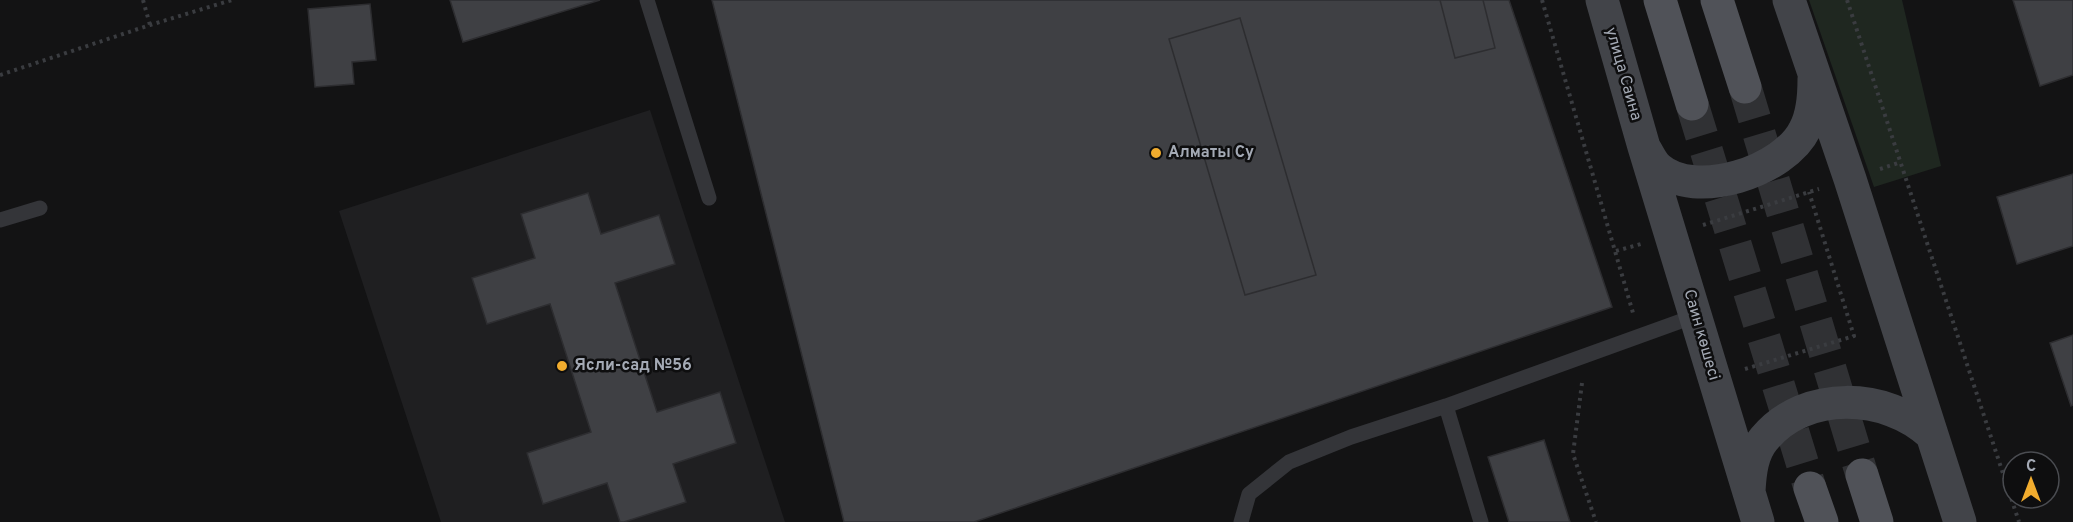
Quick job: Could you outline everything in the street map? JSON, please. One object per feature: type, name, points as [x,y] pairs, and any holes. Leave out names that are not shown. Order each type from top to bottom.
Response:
[{"type":"main road","name":"улица Саина","points":[[1602,0],[1644,147]]},
{"type":"main road","points":[[1660,0],[1692,104]]},
{"type":"main road","points":[[1717,0],[1745,87]]},
{"type":"main road","points":[[1789,0],[1850,178],[1960,522]]},
{"type":"main road","points":[[1644,147],[1658,168],[1684,179],[1710,180],[1750,174],[1784,156],[1805,130],[1813,103],[1814,72]]},
{"type":"main road","name":"Саин көшесі","points":[[1644,147],[1687,230],[1695,316],[1753,508]]},
{"type":"main road","points":[[1753,508],[1753,459],[1763,440],[1785,420],[1820,405],[1856,402],[1876,405],[1911,418],[1931,434]]},
{"type":"main road","points":[[1862,475],[1877,522]]},
{"type":"main road","points":[[1810,488],[1822,522]]},
{"type":"lane","points":[[646,0],[709,198]]},
{"type":"lane","points":[[0,220],[40,208]]},
{"type":"lane","points":[[1241,522],[1249,494],[1288,462],[1351,437],[1446,406],[1695,316]]},
{"type":"lane","points":[[1446,406],[1480,522]]},
{"type":"path","points":[[143,0],[150,25]]},
{"type":"path","points":[[0,75],[232,0]]},
{"type":"path","points":[[1542,0],[1639,337]]},
{"type":"path","points":[[1847,0],[2019,522]]},
{"type":"path","points":[[1616,251],[1902,162]]},
{"type":"path","points":[[1741,358],[1744,369],[1854,336],[1809,192]]},
{"type":"path","points":[[1687,230],[1706,236]]},
{"type":"path","points":[[1586,355],[1573,454],[1596,522]]},
{"type":"shaded area","points":[[1809,0],[1902,0],[1941,166],[1874,187]]},
{"type":"shaded area","name":"Ясли-сад №56","points":[[650,110],[785,522],[441,522],[339,211]]},
{"type":"building","points":[[450,0],[600,0],[463,42]]},
{"type":"building","name":"Алматы Су","points":[[712,0],[1509,0],[1612,307],[974,522],[844,522]]},
{"type":"building","points":[[1440,0],[1483,0],[1495,48],[1455,58]]},
{"type":"building","points":[[2013,0],[2073,0],[2073,75],[2040,86]]},
{"type":"building","points":[[370,4],[376,60],[352,62],[354,84],[315,87],[308,9]]},
{"type":"building","points":[[1240,18],[1316,275],[1245,295],[1169,39]]},
{"type":"building","points":[[2073,174],[2073,246],[2017,264],[1997,197]]},
{"type":"building","points":[[588,193],[601,234],[659,215],[675,264],[615,283],[657,412],[720,392],[736,443],[673,464],[686,502],[624,522],[620,522],[607,483],[543,504],[527,453],[591,432],[550,304],[487,324],[472,278],[535,258],[521,214]]},
{"type":"building","points":[[2073,335],[2073,405],[2071,406],[2050,343]]},
{"type":"building","points":[[1544,440],[1570,522],[1509,522],[1488,457]]},
{"type":"tunnel","points":[[1745,87],[1862,475]]},
{"type":"tunnel","points":[[1692,104],[1810,488]]},
{"type":"place","name":"Алматы Су","points":[[1156,153]]},
{"type":"place","name":"Ясли-сад №56","points":[[562,366]]}]
